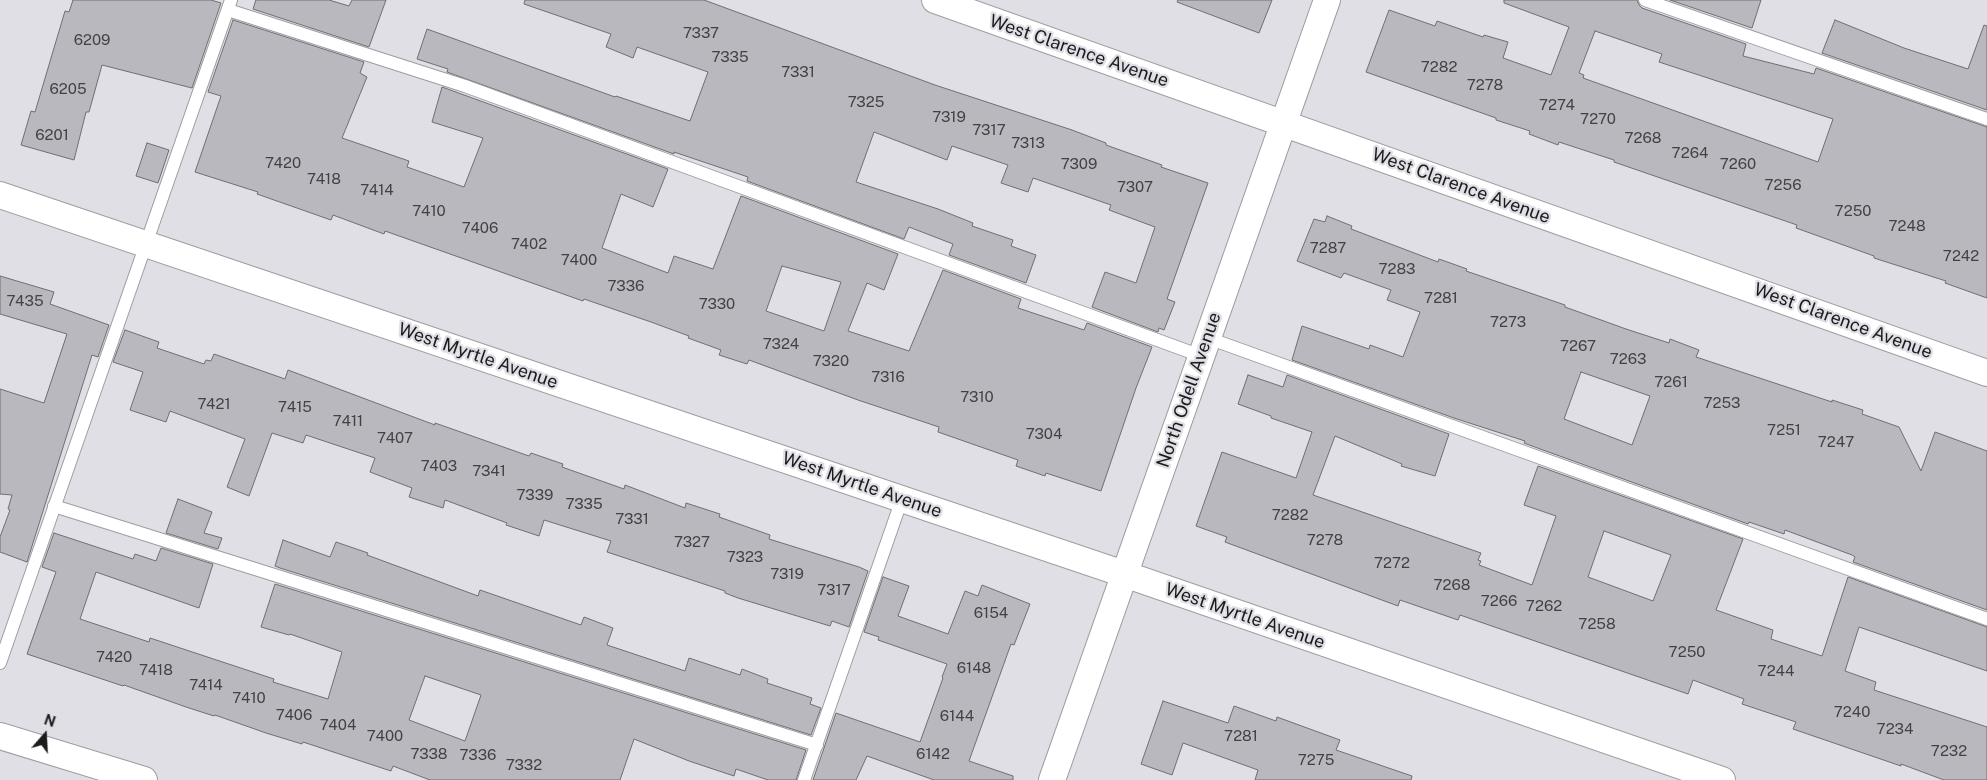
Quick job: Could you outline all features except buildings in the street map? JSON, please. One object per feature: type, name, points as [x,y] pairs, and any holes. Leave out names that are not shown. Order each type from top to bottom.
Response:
[{"type":"street","name":"West Clarence Avenue","points":[[935,0],[1987,373]]},
{"type":"street","name":"North Odell Avenue","points":[[1052,780],[1327,0]]},
{"type":"street","name":"West Myrtle Avenue","points":[[0,195],[1124,574],[1722,780]]},
{"type":"street","points":[[0,736],[144,780]]},
{"type":"lane","points":[[1645,0],[1987,119]]},
{"type":"lane","points":[[0,663],[230,5],[1204,347],[1987,619]]},
{"type":"lane","points":[[804,780],[902,499]]},
{"type":"lane","points":[[54,506],[817,745]]}]
